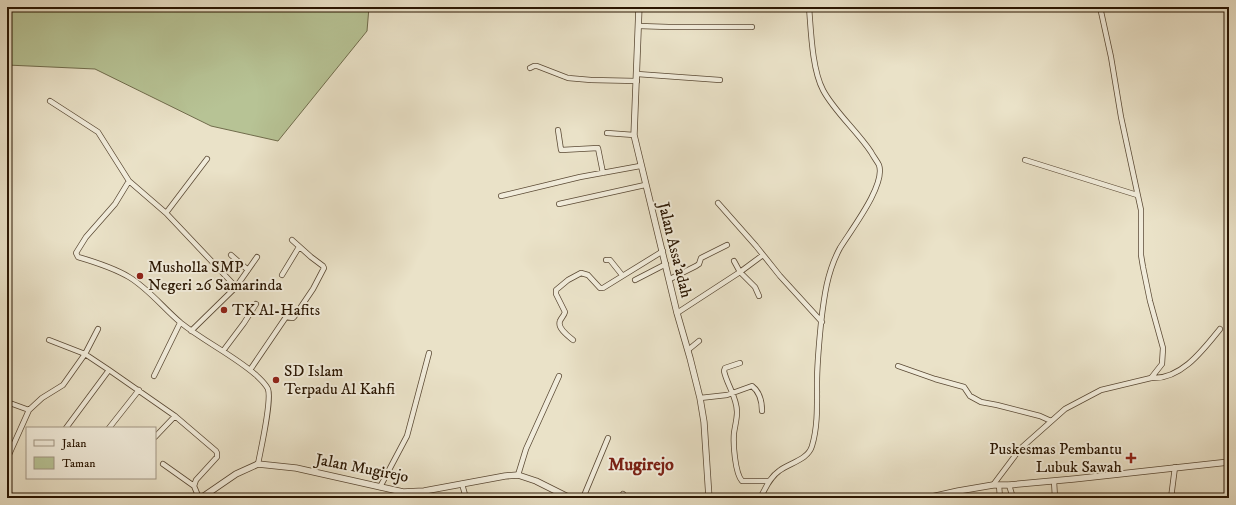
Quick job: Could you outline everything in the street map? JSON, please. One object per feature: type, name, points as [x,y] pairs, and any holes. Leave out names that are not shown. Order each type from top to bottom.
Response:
[{"type":"street","name":"Jalan Assa'adah","points":[[639,7],[634,135],[640,166],[670,279],[677,314],[700,398],[704,422],[709,498]]},
{"type":"street","points":[[760,498],[768,481],[779,471],[803,457],[812,448],[818,400],[817,354],[828,274],[840,249],[876,191],[879,178],[879,166],[862,139],[822,90],[812,43],[809,7]]},
{"type":"street","points":[[1100,7],[1141,210],[1141,255],[1143,267],[1150,302],[1163,348],[1162,364],[1151,378]]},
{"type":"street","points":[[638,26],[669,28],[752,27]]},
{"type":"street","points":[[530,68],[537,66],[568,78],[637,81]]},
{"type":"street","points":[[637,74],[720,80]]},
{"type":"street","points":[[50,101],[98,132],[129,181],[166,213],[236,286]]},
{"type":"street","points":[[558,130],[561,150],[598,148],[603,173]]},
{"type":"street","points":[[607,133],[634,135]]},
{"type":"street","points":[[166,213],[207,159]]},
{"type":"street","points":[[1025,160],[1137,195]]},
{"type":"street","points":[[501,196],[580,177],[640,166]]},
{"type":"street","points":[[129,181],[115,204],[86,237],[76,253],[78,257],[127,276],[148,290],[191,331],[250,370],[264,383],[267,388],[269,400],[258,464],[236,474],[200,498],[194,486],[163,464]]},
{"type":"street","points":[[559,204],[645,185]]},
{"type":"street","points":[[718,203],[780,276],[822,322]]},
{"type":"street","points":[[250,370],[286,318],[294,317],[313,289],[324,268],[292,240]]},
{"type":"street","points":[[670,279],[696,266],[699,264],[701,258],[727,245]]},
{"type":"street","points":[[282,275],[299,247]]},
{"type":"street","points":[[573,340],[559,324],[565,312],[556,294],[556,290],[568,280],[581,273],[588,275],[600,288],[607,286],[622,275],[662,251]]},
{"type":"street","points":[[677,314],[763,255]]},
{"type":"street","points":[[231,256],[248,270]]},
{"type":"street","points":[[191,331],[236,286],[257,257]]},
{"type":"street","points":[[606,260],[610,260],[622,275]]},
{"type":"street","points":[[734,261],[740,272],[755,287],[759,296]]},
{"type":"street","points":[[635,280],[666,264]]},
{"type":"street","points":[[223,351],[256,304]]},
{"type":"street","points":[[154,376],[180,322]]},
{"type":"street","points":[[7,459],[29,410],[42,398],[63,385],[86,354],[98,329]]},
{"type":"street","points":[[996,485],[1020,449],[1051,421],[1071,406],[1101,390],[1151,378],[1157,378],[1184,368],[1220,329]]},
{"type":"street","points":[[49,340],[86,354],[175,416],[217,453],[217,457],[196,480],[194,486]]},
{"type":"street","points":[[688,350],[699,341]]},
{"type":"street","points":[[380,487],[407,436],[429,353]]},
{"type":"street","points":[[740,363],[725,368],[724,371],[737,412],[734,443],[740,479],[742,481],[768,481]]},
{"type":"street","points":[[898,366],[964,387],[970,396],[981,402],[1040,416],[1051,421]]},
{"type":"street","points":[[67,427],[109,370]]},
{"type":"street","points":[[518,475],[528,444],[559,376]]},
{"type":"street","points":[[700,398],[713,398],[752,386],[759,395],[762,403],[762,411]]},
{"type":"street","points":[[110,427],[139,390]]},
{"type":"street","points":[[7,402],[29,410]]},
{"type":"street","points":[[156,436],[175,416]]},
{"type":"street","points":[[583,498],[608,438]]},
{"type":"street","points":[[927,498],[996,485],[1054,481],[1229,462]]},
{"type":"street","name":"Jalan Mugirejo","points":[[258,464],[296,468],[403,492],[518,475],[536,481],[570,498]]},
{"type":"street","points":[[1171,498],[1175,468]]},
{"type":"street","points":[[1054,481],[1055,498]]},
{"type":"street","points":[[462,484],[466,498]]},
{"type":"street","points":[[996,485],[1000,498]]},
{"type":"street","points":[[1009,485],[1013,498]]},
{"type":"green space","points":[[7,7],[369,7],[367,31],[278,141],[211,126],[95,69],[7,65]]},
{"type":"place","name":"Musholla SMP Negeri 26 Samarinda","points":[[140,276]]},
{"type":"place","name":"TK Al-Hafits","points":[[224,310]]},
{"type":"place","name":"SD Islam Terpadu Al Kahfi","points":[[276,380]]},
{"type":"place","name":"Puskesmas Pembantu Lubuk Sawah","points":[[1131,458]]},
{"type":"district","name":"Mugirejo","points":[[641,465]]}]
